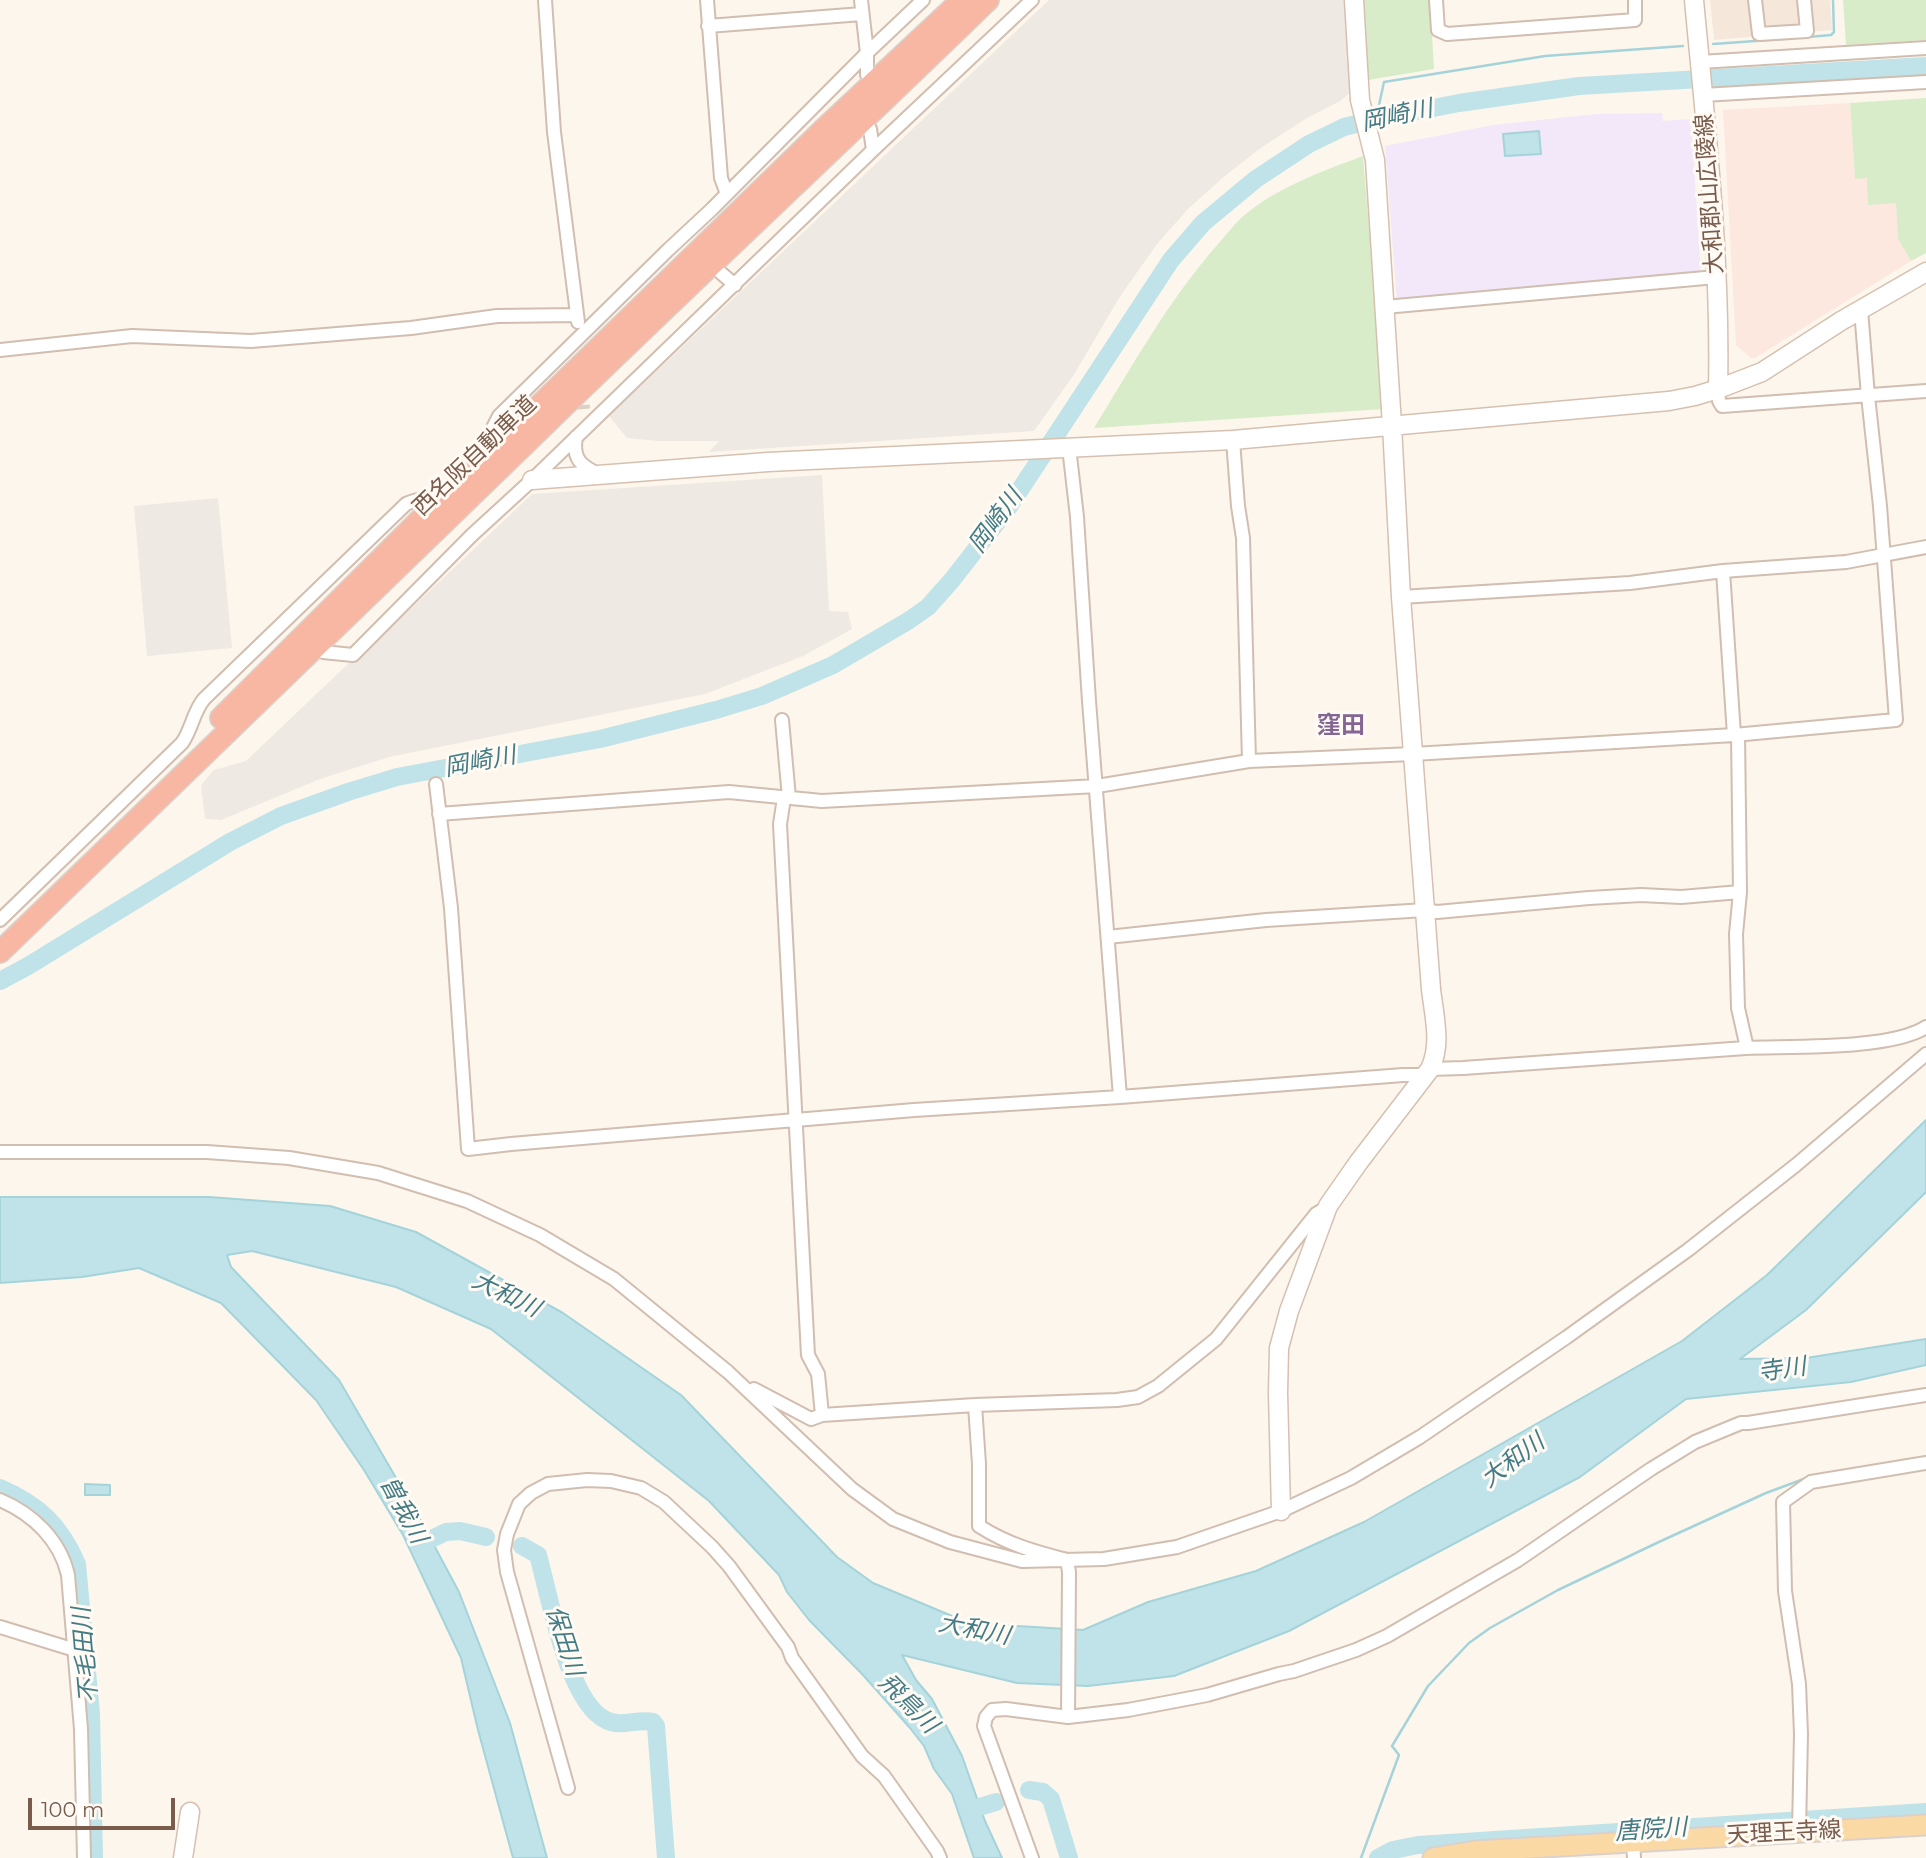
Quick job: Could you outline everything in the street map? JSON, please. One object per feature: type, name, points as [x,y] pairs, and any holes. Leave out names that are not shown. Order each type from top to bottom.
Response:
[{"type":"highway","name":"西名阪自動車道","points":[[0,952],[230,720],[519,438],[825,128],[962,0]]},
{"type":"highway","name":"西名阪自動車道","points":[[519,438],[647,324],[988,0]]},
{"type":"highway","name":"西名阪自動車道","points":[[0,933],[230,720]]},
{"type":"main road","name":"天理王寺線","points":[[1433,1858],[1475,1851],[1633,1850],[1799,1831],[1926,1825]]},
{"type":"street","points":[[545,0],[554,132],[577,314],[576,344]]},
{"type":"street","points":[[707,0],[721,178],[727,194]]},
{"type":"street","points":[[0,920],[182,743],[198,705],[406,504],[446,490],[477,458],[499,416],[716,213],[727,194],[866,53],[923,0]]},
{"type":"street","points":[[323,652],[354,655],[472,536],[1032,0]]},
{"type":"street","points":[[1281,1511],[1279,1348],[1289,1311],[1328,1206],[1427,1072],[1435,1057],[1437,1039],[1401,597],[1375,160],[1361,106],[1354,0]]},
{"type":"street","points":[[1436,0],[1438,30],[1447,34],[1635,20],[1634,0]]},
{"type":"street","name":"大和郡山広陵線","points":[[1694,0],[1713,205],[1718,389]]},
{"type":"street","points":[[1755,0],[1759,34],[1807,31],[1804,0]]},
{"type":"street","points":[[708,26],[861,7],[867,75]]},
{"type":"street","points":[[1700,61],[1926,48]]},
{"type":"street","points":[[1703,95],[1926,82]]},
{"type":"street","points":[[870,129],[873,150]]},
{"type":"street","points":[[722,272],[735,285]]},
{"type":"street","points":[[532,480],[768,462],[1233,440],[1643,404],[1695,396],[1762,372],[1926,272]]},
{"type":"street","points":[[1385,307],[1716,277]]},
{"type":"street","points":[[439,814],[729,792],[822,801],[1097,786],[1249,761],[1736,735],[1896,720],[1880,506],[1861,310]]},
{"type":"street","points":[[0,350],[132,337],[251,341],[411,328],[497,316],[577,314]]},
{"type":"street","points":[[1718,389],[1722,406],[1926,391]]},
{"type":"street","points":[[584,409],[594,419]]},
{"type":"street","points":[[576,436],[574,448],[577,459],[600,475]]},
{"type":"street","points":[[1233,440],[1243,538],[1249,761]]},
{"type":"street","points":[[1069,447],[1077,517],[1120,1097]]},
{"type":"street","points":[[424,498],[472,536]]},
{"type":"street","points":[[1401,597],[1630,583],[1723,571],[1846,562],[1926,547]]},
{"type":"street","points":[[1723,571],[1736,735],[1740,892],[1736,934],[1738,1008],[1747,1048]]},
{"type":"street","points":[[249,656],[268,655]]},
{"type":"street","points":[[782,720],[786,798],[780,824],[808,1354],[818,1374],[822,1415]]},
{"type":"street","points":[[436,784],[451,908],[468,1149],[914,1110],[1120,1097],[1747,1048],[1854,1044],[1904,1038],[1926,1027]]},
{"type":"street","points":[[1108,937],[1266,920],[1425,910],[1437,912],[1589,898],[1642,895],[1681,897],[1740,892]]},
{"type":"street","points":[[0,1152],[207,1152],[289,1157],[378,1173],[467,1201],[540,1236],[614,1279],[728,1372],[852,1489],[893,1519],[950,1542],[1022,1561],[1068,1566],[1177,1547],[1281,1511],[1351,1478],[1408,1444],[1567,1337],[1710,1233],[1796,1165],[1926,1054]]},
{"type":"street","points":[[728,1372],[761,1394],[811,1419],[822,1415],[975,1405],[1117,1401],[1138,1397],[1158,1386],[1216,1339],[1316,1214],[1328,1206]]},
{"type":"street","points":[[1032,1858],[984,1726],[986,1717],[992,1710],[1006,1709],[1068,1717],[1128,1710],[1207,1695],[1294,1671],[1356,1650],[1387,1636],[1508,1566],[1695,1442],[1741,1423],[1926,1395]]},
{"type":"street","points":[[975,1405],[979,1526],[1000,1539],[1068,1566]]},
{"type":"street","points":[[1799,1831],[1799,1684],[1785,1591],[1783,1502],[1811,1482],[1926,1463]]},
{"type":"street","points":[[568,1788],[507,1572],[504,1550],[507,1534],[519,1504],[531,1493],[548,1485],[587,1480],[611,1481],[641,1488],[664,1502],[720,1556],[788,1647],[792,1658],[863,1756],[884,1776],[940,1858]]},
{"type":"street","points":[[0,1500],[30,1518],[47,1533],[65,1562],[71,1590],[81,1729],[84,1858]]},
{"type":"street","points":[[1068,1566],[1068,1717]]},
{"type":"street","points":[[0,1627],[75,1650]]},
{"type":"street","points":[[183,1858],[190,1812]]},
{"type":"shaded area","points":[[1049,0],[1344,0],[1350,93],[1262,147],[1189,208],[1157,244],[1119,298],[1075,373],[1034,431],[709,452],[719,441],[627,438],[609,416]]},
{"type":"shaded area","points":[[1710,0],[1830,0],[1832,30],[1714,40]]},
{"type":"shaded area","points":[[1850,103],[1855,178],[1867,178],[1896,203],[1898,239],[1911,261],[1751,358],[1736,345],[1723,110]]},
{"type":"shaded area","points":[[1662,113],[1663,121],[1691,119],[1701,274],[1397,303],[1385,146],[1493,125],[1596,114]]},
{"type":"shaded area","points":[[822,475],[829,611],[848,612],[852,629],[803,656],[705,694],[389,757],[320,779],[221,820],[205,819],[201,785],[214,770],[246,761],[352,660],[349,656],[365,652],[532,494]]},
{"type":"shaded area","points":[[218,498],[232,648],[147,656],[134,506]]},
{"type":"green space","points":[[1361,0],[1430,0],[1434,69],[1368,80]]},
{"type":"green space","points":[[1843,0],[1926,0],[1926,40],[1846,45]]},
{"type":"green space","points":[[1926,98],[1926,253],[1911,261],[1898,239],[1896,203],[1868,205],[1867,178],[1855,179],[1850,103]]},
{"type":"green space","points":[[1363,156],[1384,409],[1094,428],[1184,287],[1240,219],[1283,190]]},
{"type":"water","points":[[1539,131],[1541,154],[1505,156],[1503,134]]},
{"type":"water","points":[[1926,1120],[1926,1192],[1806,1310],[1740,1359],[1806,1358],[1926,1339],[1926,1365],[1851,1382],[1686,1399],[1580,1477],[1289,1631],[1174,1676],[1088,1686],[1017,1683],[902,1655],[916,1680],[932,1699],[962,1756],[985,1821],[1002,1858],[974,1858],[952,1794],[934,1769],[924,1746],[863,1675],[809,1620],[787,1592],[779,1575],[709,1501],[491,1329],[396,1287],[252,1251],[227,1255],[231,1267],[339,1380],[459,1592],[510,1723],[547,1858],[513,1858],[461,1658],[403,1535],[364,1470],[316,1400],[221,1303],[139,1268],[82,1277],[0,1283],[0,1197],[209,1197],[330,1206],[416,1232],[563,1313],[681,1395],[837,1557],[873,1583],[969,1623],[1083,1630],[1148,1602],[1256,1571],[1364,1522],[1682,1341],[1767,1275]]},
{"type":"water","points":[[85,1484],[110,1485],[110,1495],[85,1495]]},
{"type":"waterway","points":[[1808,37],[1831,35],[1834,32],[1833,0]]},
{"type":"waterway","points":[[1713,44],[1784,39]]},
{"type":"waterway","points":[[1376,119],[1384,82],[1545,56],[1683,46]]},
{"type":"waterway","name":"岡崎川","points":[[0,981],[230,842],[281,816],[397,777],[600,739],[762,696],[833,665],[908,621],[928,607],[952,580],[1008,508],[1171,260],[1203,223],[1256,179],[1309,144],[1344,127],[1459,103],[1579,86],[1926,66]]},
{"type":"waterway","points":[[1361,1858],[1399,1755],[1392,1746],[1428,1686],[1469,1643],[1490,1628],[1558,1590],[1766,1493],[1809,1477]]},
{"type":"waterway","name":"不毛田川","points":[[0,1488],[37,1509],[47,1518],[63,1538],[77,1564],[91,1714],[94,1858]]},
{"type":"waterway","name":"保田川","points":[[421,1544],[446,1532],[460,1531],[486,1537]]},
{"type":"waterway","name":"保田川","points":[[522,1546],[538,1555],[562,1646],[581,1693],[593,1710],[612,1722],[647,1721],[656,1726],[666,1858]]},
{"type":"waterway","name":"唐院川","points":[[1029,1790],[1043,1792],[1051,1799],[1069,1858]]},
{"type":"waterway","name":"唐院川","points":[[973,1809],[996,1802]]},
{"type":"waterway","name":"唐院川","points":[[1378,1858],[1393,1850],[1418,1845],[1926,1812]]},
{"type":"tunnel","points":[[582,387],[584,409]]},
{"type":"district","name":"窪田","points":[[1341,726]]},
{"type":"water label","name":"大和川","points":[[506,1295]]},
{"type":"water label","name":"寺川","points":[[1782,1370]]},
{"type":"water label","name":"大和川","points":[[1513,1461]]},
{"type":"water label","name":"曽我川","points":[[403,1510]]},
{"type":"water label","name":"大和川","points":[[974,1630]]},
{"type":"water label","name":"飛鳥川","points":[[908,1704]]}]
